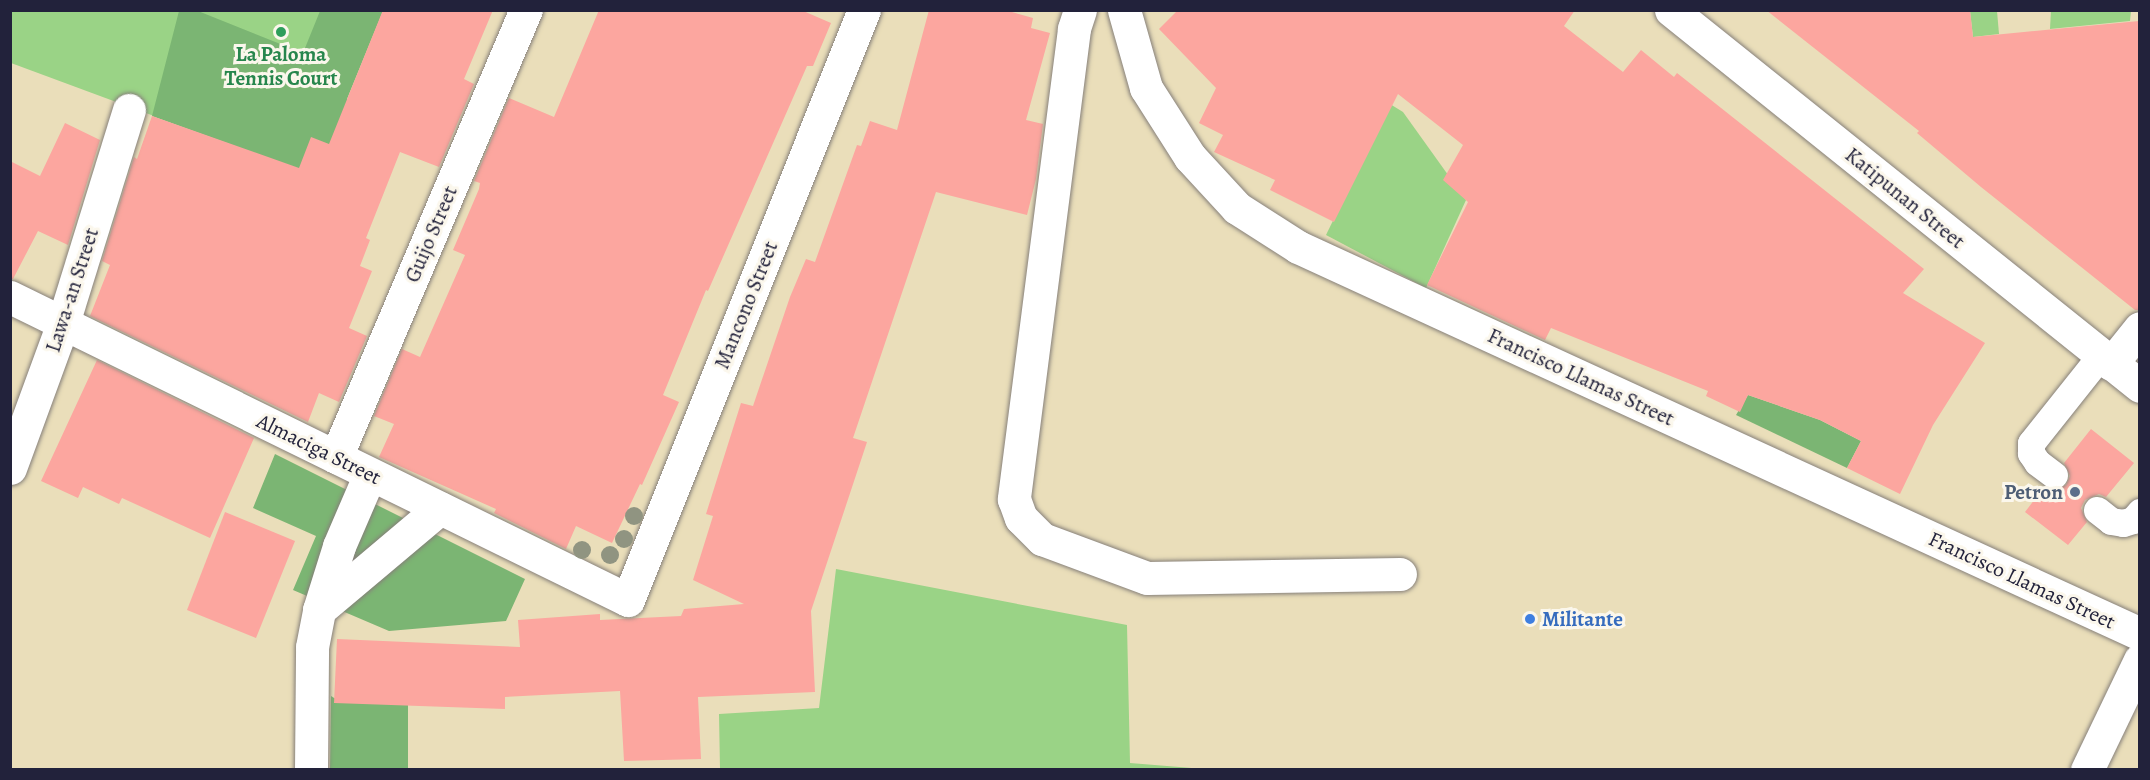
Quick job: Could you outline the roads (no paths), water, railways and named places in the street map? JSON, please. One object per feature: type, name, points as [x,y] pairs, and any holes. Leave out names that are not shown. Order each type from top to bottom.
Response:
[{"type":"street","name":"Guijo Street","points":[[336,457],[526,10]]},
{"type":"street","name":"Mancono Street","points":[[628,600],[864,10]]},
{"type":"street","points":[[1080,10],[1074,29],[1014,499],[1021,518],[1041,539],[1147,578],[1400,574]]},
{"type":"street","name":"Francisco Llamas Street","points":[[1124,10],[1146,88],[1190,157],[1236,208],[1298,247],[2139,634]]},
{"type":"street","name":"Katipunan Street","points":[[1671,10],[2139,386]]},
{"type":"street","name":"Lawa-an Street","points":[[10,468],[63,323],[129,110]]},
{"type":"street","name":"Almaciga Street","points":[[10,297],[628,600]]},
{"type":"street","points":[[2106,359],[2139,328]]},
{"type":"street","points":[[311,770],[312,647],[319,610],[339,546],[370,474]]},
{"type":"street","points":[[319,610],[440,508]]},
{"type":"street","points":[[2087,770],[2139,660]]},
{"type":"lane","points":[[2054,475],[2037,462],[2031,453],[2031,443],[2106,359]]},
{"type":"lane","points":[[2097,510],[2111,521],[2122,523],[2133,520],[2139,512]]},
{"type":"place","name":"La Paloma Tennis Court","points":[[281,32]]},
{"type":"place","name":"Petron","points":[[2075,492]]},
{"type":"place","name":"Militante","points":[[1530,619]]}]
